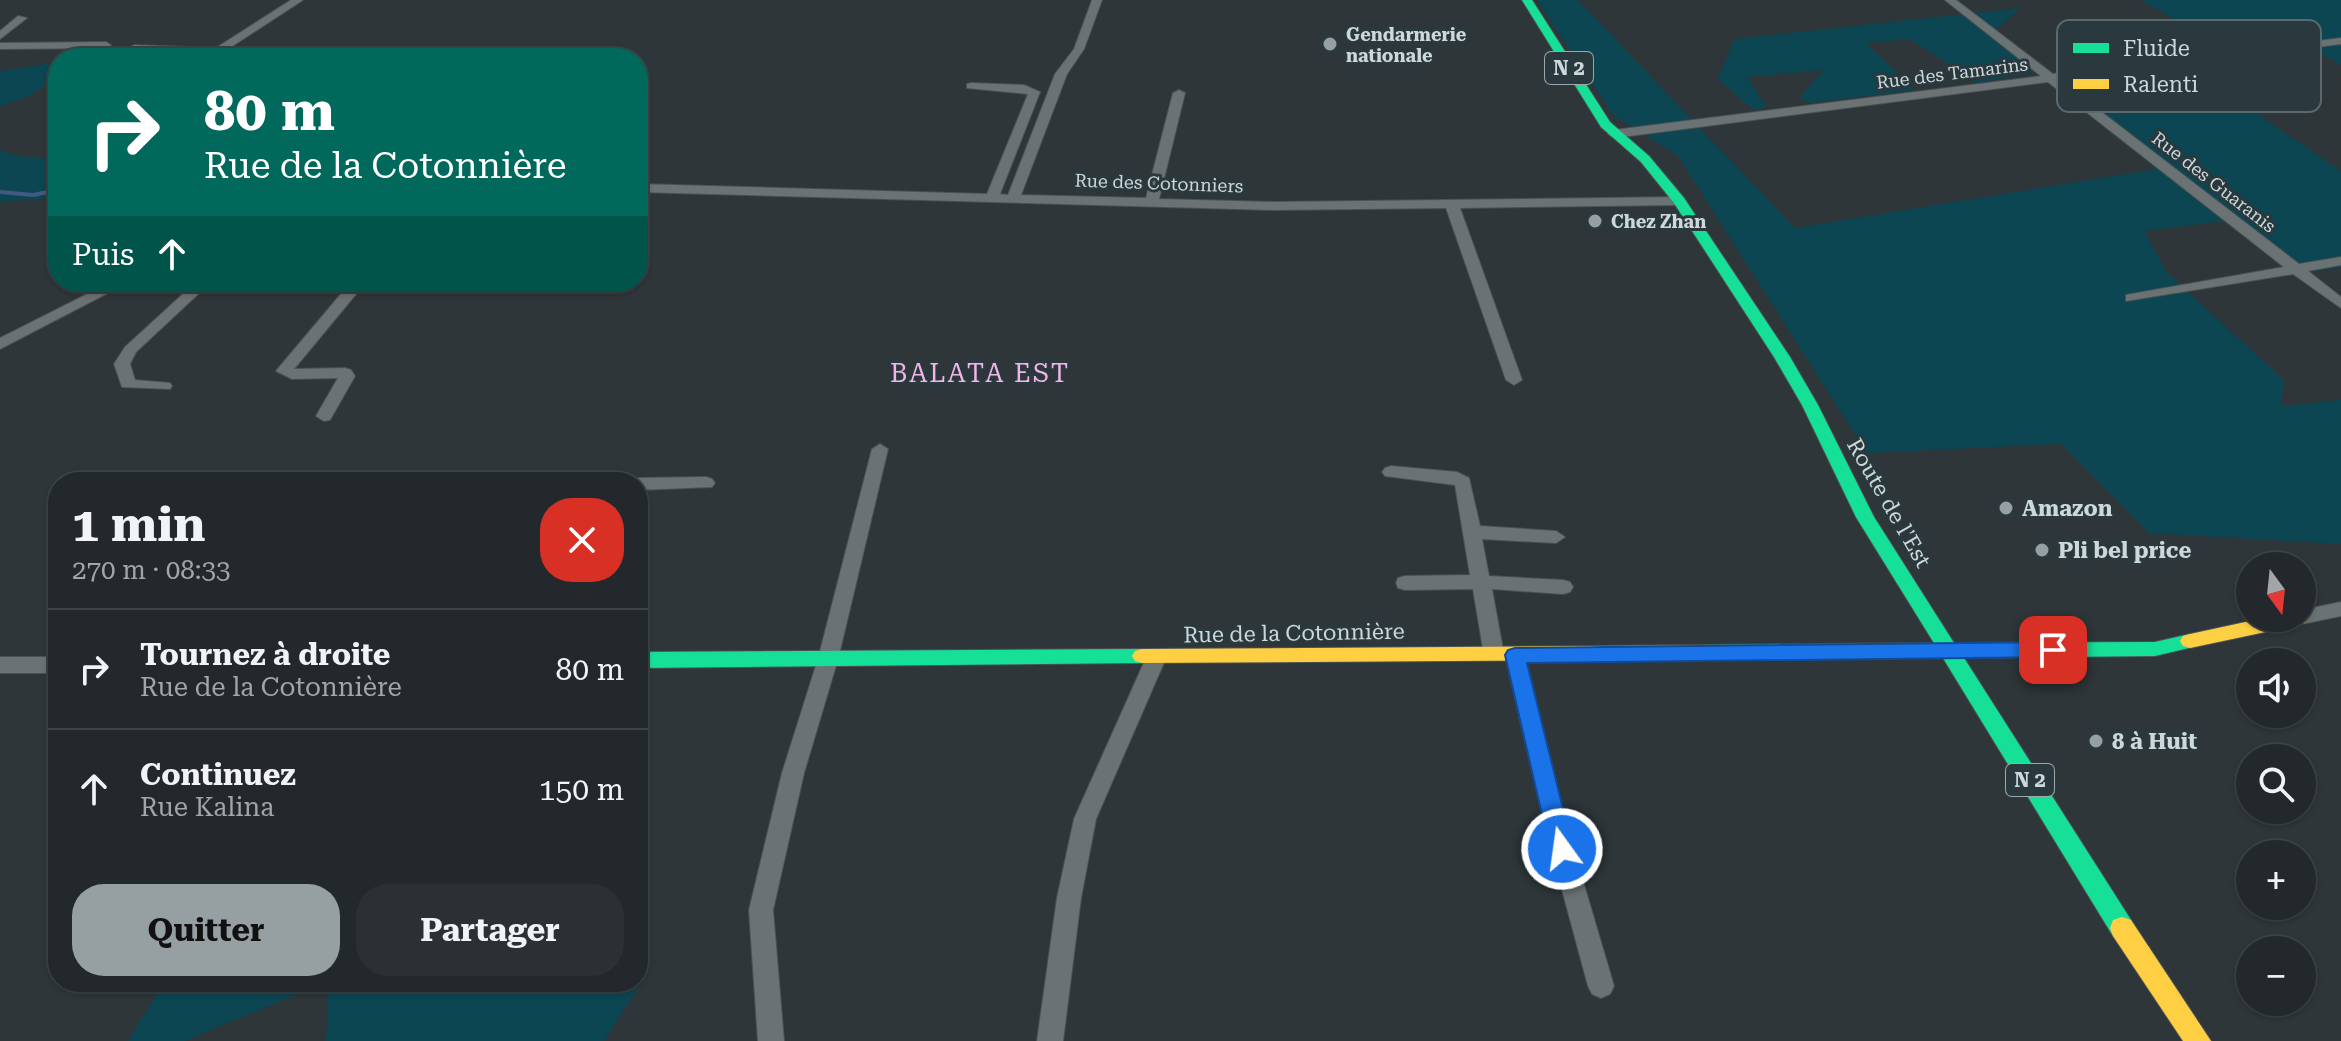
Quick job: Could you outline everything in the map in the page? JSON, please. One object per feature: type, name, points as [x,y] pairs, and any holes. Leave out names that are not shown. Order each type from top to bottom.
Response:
[{"type":"main road","name":"Route de l'Est","points":[[1527,0],[1614,134],[1645,159],[1679,201],[1782,357],[1810,405],[1865,517],[2161,990],[2198,1041]]},
{"type":"main road","name":"Rue de la Cotonnière","points":[[648,660],[2155,649],[2236,632]]},
{"type":"street","points":[[223,48],[298,0]]},
{"type":"street","points":[[1013,199],[1061,74],[1079,49],[1097,0]]},
{"type":"street","name":"Rue des Guaranis","points":[[1950,0],[2057,82]]},
{"type":"street","points":[[0,36],[22,18]]},
{"type":"street","name":"Rue des Tamarins","points":[[2321,44],[2341,41]]},
{"type":"street","points":[[0,46],[106,45]]},
{"type":"street","name":"Rue des Tamarins","points":[[1614,134],[2057,77]]},
{"type":"street","points":[[971,86],[1024,88],[1034,92],[992,198]]},
{"type":"street","points":[[1151,203],[1179,93]]},
{"type":"street","name":"Rue des Guaranis","points":[[2096,112],[2341,304]]},
{"type":"street","name":"Rue des Cotonniers","points":[[648,188],[1151,203],[1452,205],[1679,201]]},
{"type":"street","points":[[1452,205],[1514,380]]},
{"type":"street","points":[[2131,298],[2341,261]]},
{"type":"street","points":[[0,344],[102,292]]},
{"type":"street","points":[[164,386],[128,384],[122,364],[130,350],[193,292]]},
{"type":"street","points":[[324,416],[347,376],[345,373],[292,374],[284,371],[351,292]]},
{"type":"street","points":[[771,1041],[761,910],[793,773],[828,659],[880,449]]},
{"type":"street","points":[[1391,472],[1457,478],[1463,482],[1482,582],[1601,986]]},
{"type":"street","points":[[648,484],[706,483]]},
{"type":"street","points":[[1473,532],[1556,537]]},
{"type":"street","points":[[1405,583],[1482,582],[1563,587]]},
{"type":"street","points":[[2316,614],[2341,609]]},
{"type":"street","points":[[1050,1041],[1069,898],[1085,819],[1156,658]]},
{"type":"street","points":[[0,665],[48,665]]},
{"type":"shaded area","points":[[1537,0],[1578,0],[1795,228],[2156,169],[2089,112],[2255,112],[2341,171],[2341,267],[2294,275],[2224,221],[2144,231],[2167,273],[2284,380],[2281,406],[2341,400],[2341,544],[2149,533],[2061,444],[1867,453],[1678,156],[1613,115]]},
{"type":"shaded area","points":[[2141,0],[2341,0],[2341,65],[2321,54],[2321,20],[2176,20]]},
{"type":"shaded area","points":[[2020,8],[1990,36],[2035,72],[1977,83],[1910,39],[1866,43],[1915,90],[1809,103],[1799,97],[1824,70],[1747,77],[1767,108],[1752,109],[1718,79],[1734,39]]},
{"type":"shaded area","points":[[48,64],[48,84],[28,97],[0,106],[0,71]]},
{"type":"shaded area","points":[[0,150],[18,156],[48,158],[48,198],[0,202]]},
{"type":"shaded area","points":[[158,992],[302,992],[185,1041],[128,1041]]},
{"type":"shaded area","points":[[328,992],[635,992],[604,1041],[326,1041]]},
{"type":"waterway","points":[[0,192],[33,195],[48,192]]},
{"type":"traffic: fast","points":[[1527,0],[1605,124],[1645,159],[1679,201],[1782,357],[1810,405],[1865,517],[2122,928]]},
{"type":"traffic: fast","points":[[1592,653],[2155,649],[2190,641]]},
{"type":"traffic: fast","points":[[648,660],[1142,656]]},
{"type":"traffic: slow","points":[[2190,641],[2236,631]]},
{"type":"traffic: slow","points":[[1142,656],[1592,653]]},
{"type":"traffic: slow","points":[[2122,928],[2198,1041]]},
{"type":"place","name":"Gendarmerie nationale","points":[[1330,44]]},
{"type":"place","name":"Chez Zhan","points":[[1595,221]]},
{"type":"place","name":"Amazon","points":[[2006,508]]},
{"type":"place","name":"Pli bel price","points":[[2042,550]]},
{"type":"place","name":"8 à Huit","points":[[2096,741]]},
{"type":"district","name":"BALATA EST","points":[[980,373]]},
{"type":"route","points":[[1562,849],[1515,655],[2053,650]]}]
